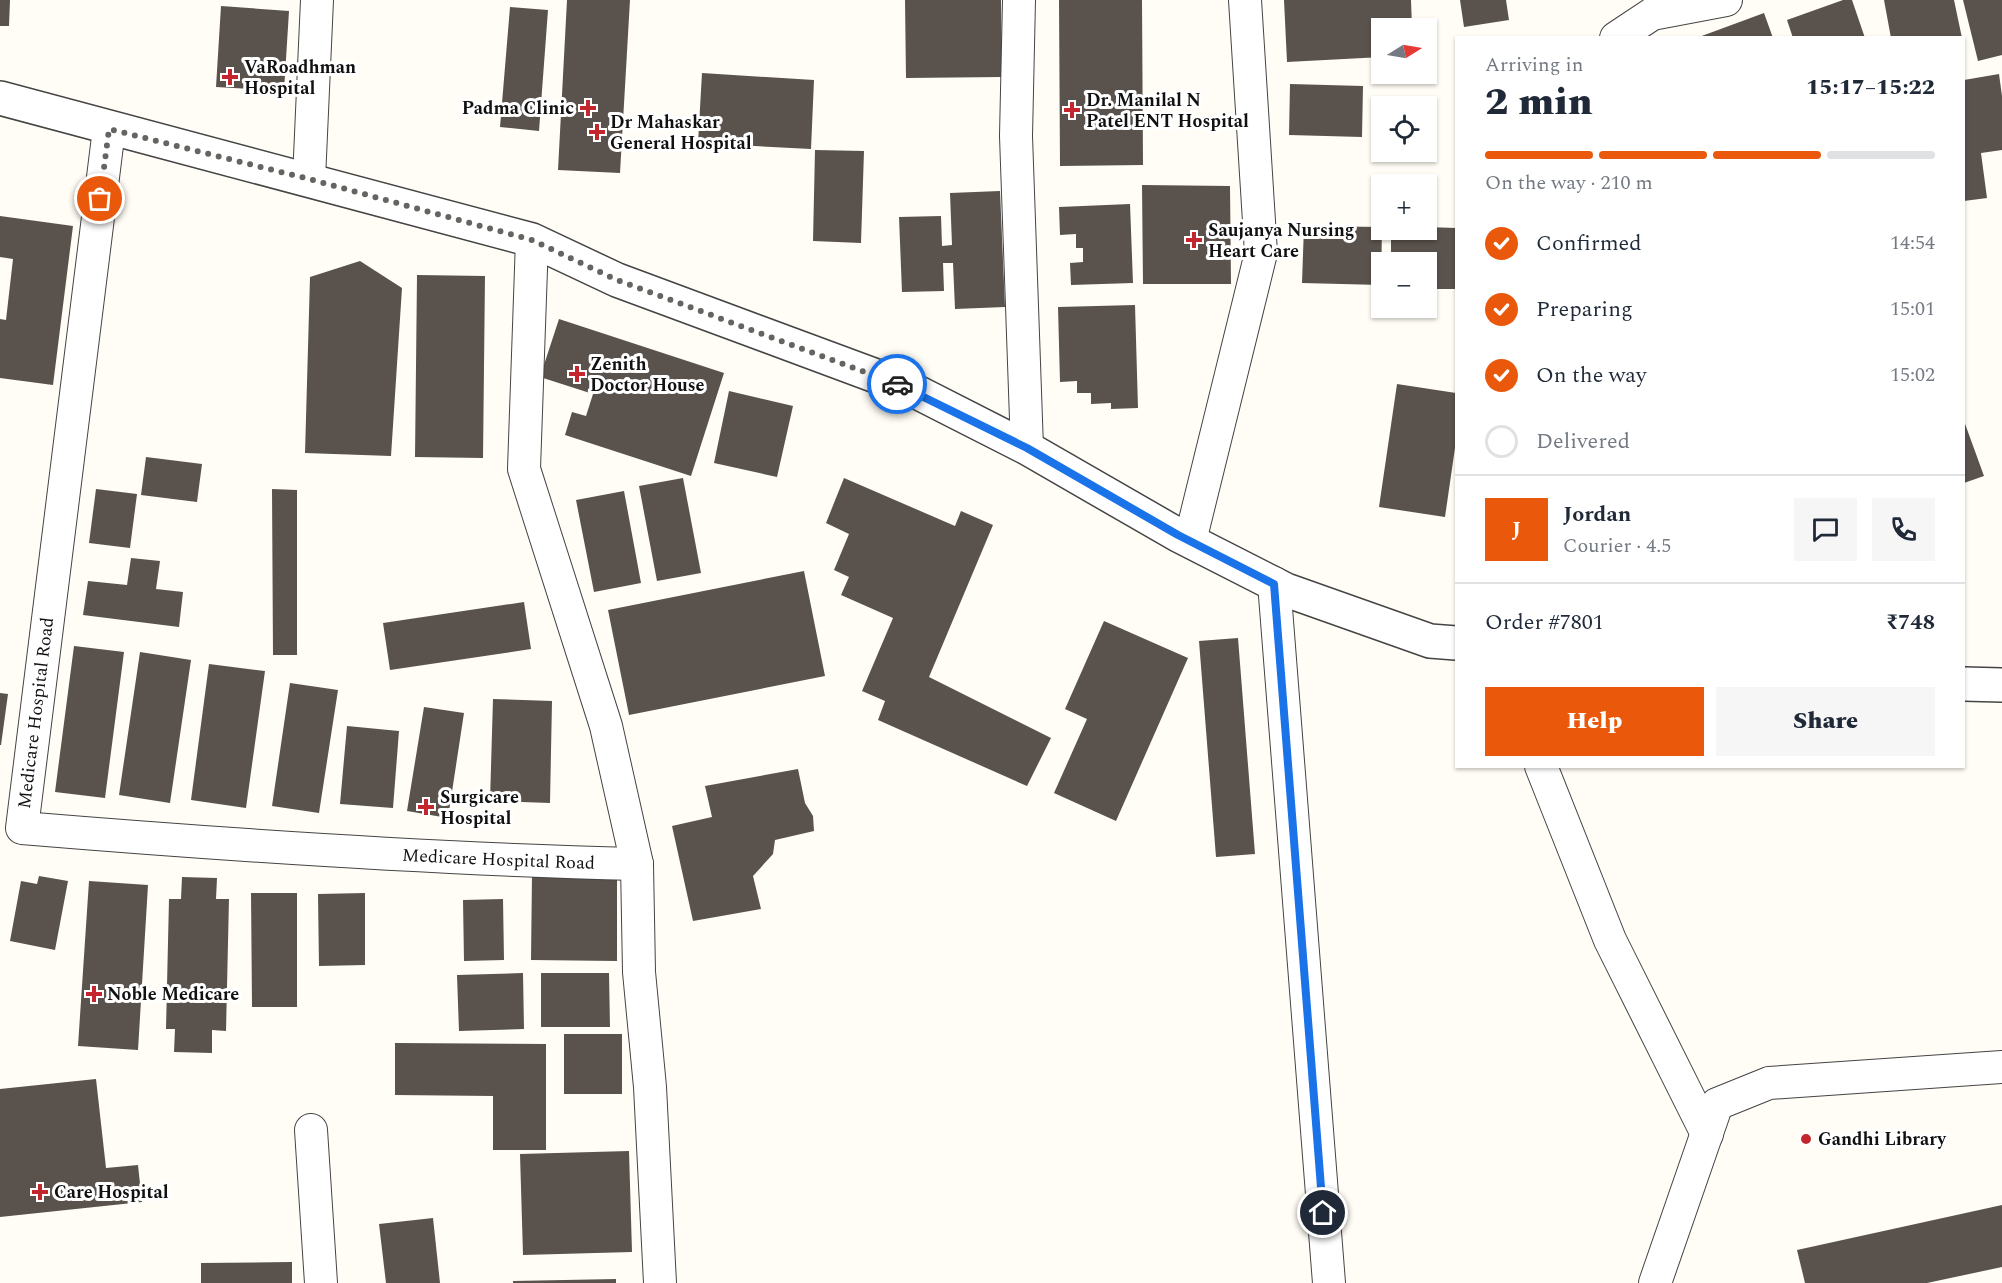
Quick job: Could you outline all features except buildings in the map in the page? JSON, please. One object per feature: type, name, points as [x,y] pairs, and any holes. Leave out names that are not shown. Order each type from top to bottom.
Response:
[{"type":"street","points":[[309,179],[317,0]]},
{"type":"street","points":[[1019,0],[1016,136],[1027,448]]},
{"type":"street","points":[[1190,541],[1261,253],[1245,0]]},
{"type":"street","points":[[1620,36],[1653,17],[1726,0]]},
{"type":"street","points":[[0,98],[109,129],[309,179],[532,240],[617,280],[911,389],[1027,448],[1190,541],[1274,584],[1430,641],[1455,643]]},
{"type":"street","name":"Medicare Hospital Road","points":[[109,129],[22,828],[271,849],[464,860],[637,864]]},
{"type":"street","points":[[532,240],[524,469],[606,726],[637,864],[639,972],[650,1087],[660,1283]]},
{"type":"street","points":[[1274,584],[1329,1283]]},
{"type":"street","points":[[1965,684],[2002,685]]},
{"type":"street","points":[[1543,768],[1610,940],[1707,1134]]},
{"type":"street","points":[[1655,1283],[1717,1104],[1769,1083],[2002,1067]]},
{"type":"street","points":[[311,1130],[321,1283]]},
{"type":"way so far","points":[[100,199],[109,129],[309,179],[532,240],[617,280],[897,384]]},
{"type":"place","name":"VaRoadhman Hospital","points":[[230,77]]},
{"type":"place","name":"Padma Clinic","points":[[588,108]]},
{"type":"place","name":"Dr. Manilal N Patel ENT Hospital","points":[[1072,110]]},
{"type":"place","name":"Dr Mahaskar General Hospital","points":[[597,132]]},
{"type":"place","name":"Saujanya Nursing Heart Care","points":[[1194,240]]},
{"type":"place","name":"Zenith Doctor House","points":[[577,374]]},
{"type":"place","name":"Surgicare Hospital","points":[[426,807]]},
{"type":"place","name":"Noble Medicare","points":[[94,994]]},
{"type":"place","name":"Gandhi Library","points":[[1806,1139]]},
{"type":"place","name":"Care Hospital","points":[[40,1192]]},
{"type":"route","points":[[897,384],[1027,448],[1178,535],[1274,584],[1323,1213]]}]
